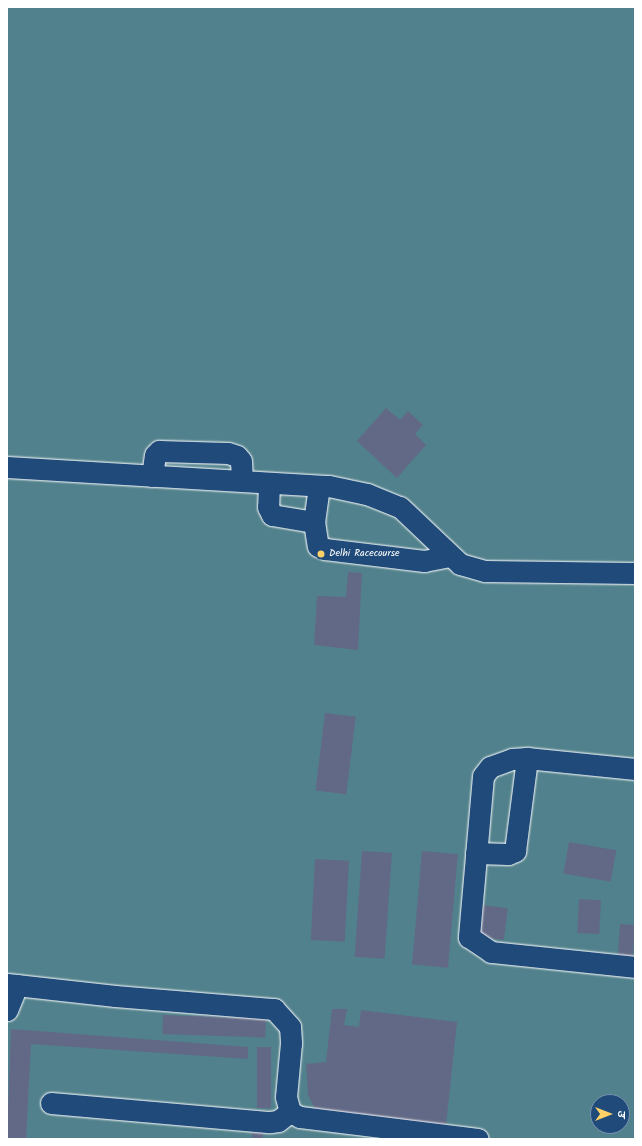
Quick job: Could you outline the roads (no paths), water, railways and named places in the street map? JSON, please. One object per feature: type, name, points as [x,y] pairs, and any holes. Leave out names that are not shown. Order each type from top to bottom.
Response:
[{"type":"lane","points":[[152,476],[155,455],[159,451],[228,453],[237,456],[241,461],[242,481]]},
{"type":"lane","points":[[7,468],[319,486],[367,494],[400,507],[449,556],[460,564],[485,571],[635,574]]},
{"type":"lane","points":[[269,483],[268,507],[272,514],[314,522]]},
{"type":"lane","points":[[319,486],[314,522],[318,546],[325,549],[424,561],[449,556]]},
{"type":"lane","points":[[476,852],[508,854],[515,852],[527,758]]},
{"type":"lane","points":[[635,769],[527,758],[501,763],[490,767],[483,776],[469,938],[491,952],[635,967]]},
{"type":"lane","points":[[7,1010],[12,984],[274,1009],[290,1027],[291,1043],[286,1097],[290,1112],[300,1117],[478,1139]]},
{"type":"lane","points":[[51,1104],[270,1122],[278,1120],[290,1112]]},
{"type":"place","name":"Delhi Racecourse","points":[[321,554]]}]
